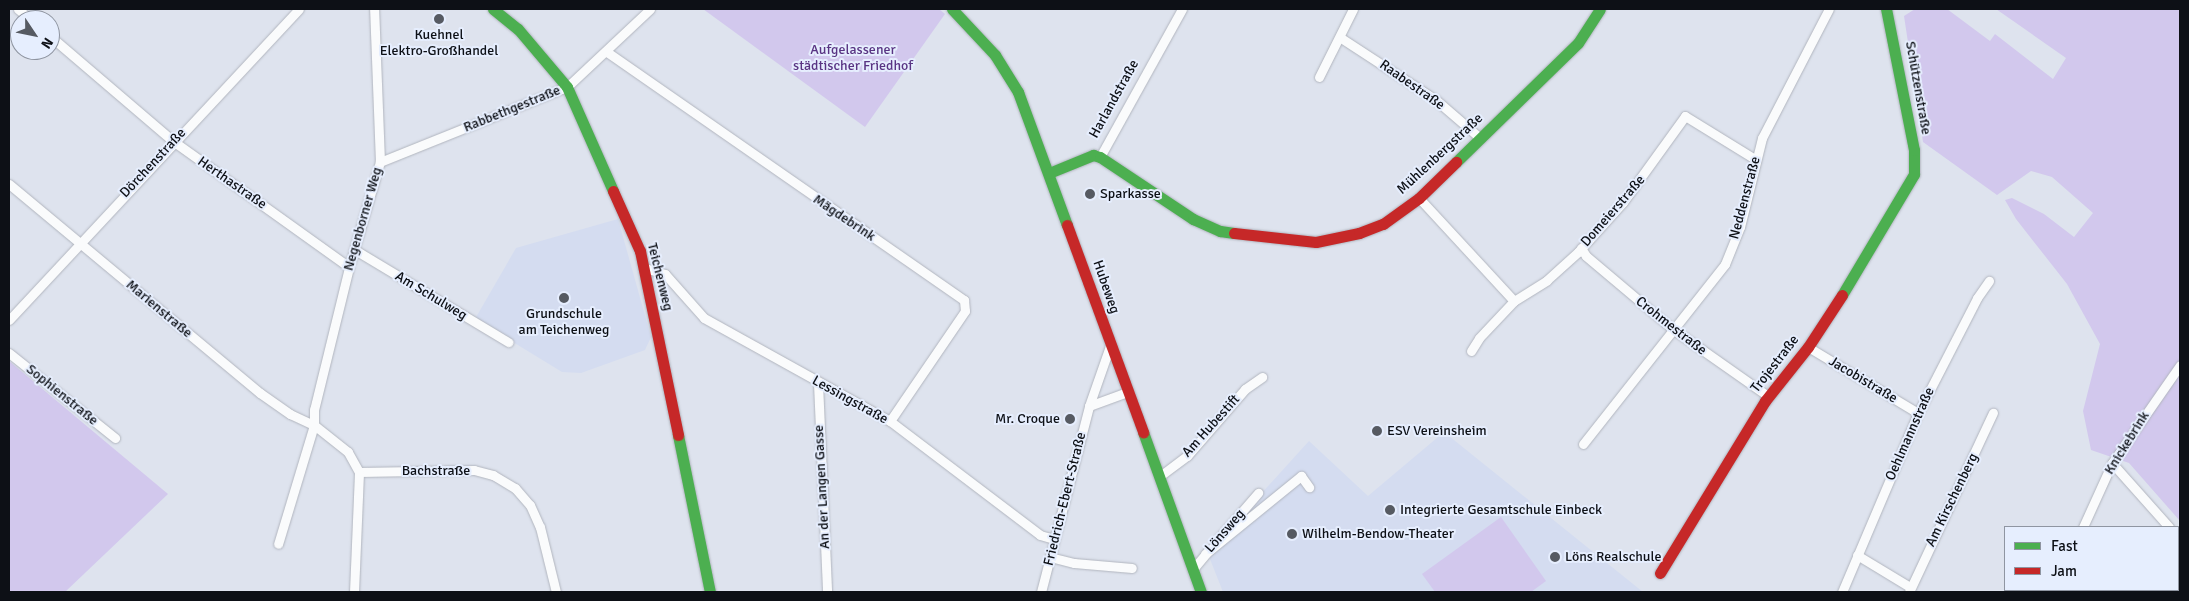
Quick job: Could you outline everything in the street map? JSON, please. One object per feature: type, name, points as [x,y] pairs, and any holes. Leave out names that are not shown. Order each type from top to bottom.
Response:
[{"type":"street","name":"Dörchenstraße","points":[[9,320],[173,141],[299,9]]},
{"type":"street","name":"Negenborner Weg","points":[[278,544],[314,424],[314,410],[349,266],[380,162],[374,9]]},
{"type":"street","name":"Teichenweg","points":[[493,9],[518,29],[567,87],[645,268],[710,592]]},
{"type":"street","name":"Rabbethgestraße","points":[[380,162],[567,87],[607,52],[650,9]]},
{"type":"street","name":"Hubeweg","points":[[952,9],[995,55],[1018,92],[1049,173],[1110,346],[1123,394],[1160,476],[1201,592]]},
{"type":"street","name":"Harlandstraße","points":[[1049,173],[1093,156],[1100,157],[1182,9]]},
{"type":"street","points":[[1319,77],[1353,9]]},
{"type":"street","name":"Neddenstraße","points":[[1583,444],[1725,264],[1745,210],[1755,159],[1788,83],[1829,9]]},
{"type":"street","name":"Schützenstraße","points":[[1886,9],[1914,150],[1914,174]]},
{"type":"street","name":"Mühlenbergstraße","points":[[1100,157],[1193,219],[1226,232],[1282,240],[1316,242],[1358,233],[1383,224],[1419,198],[1578,43],[1598,10]]},
{"type":"street","name":"Raabestraße","points":[[1340,38],[1414,84],[1480,138]]},
{"type":"street","name":"Herthastraße","points":[[60,45],[173,141],[349,266]]},
{"type":"street","name":"Mägdebrink","points":[[607,52],[964,300],[965,311],[890,421]]},
{"type":"street","name":"Domeierstraße","points":[[1471,351],[1479,338],[1514,301],[1547,280],[1581,248],[1628,195],[1685,116],[1755,159]]},
{"type":"street","name":"Trojestraße","points":[[1660,573],[1768,396],[1808,347],[1865,259],[1914,174]]},
{"type":"street","name":"Marienstraße","points":[[9,184],[260,393],[290,414],[314,424]]},
{"type":"street","points":[[1419,198],[1514,301]]},
{"type":"street","name":"Crohmestraße","points":[[1581,248],[1586,256],[1674,330],[1768,396]]},
{"type":"street","name":"Am Schulweg","points":[[355,250],[508,342]]},
{"type":"street","name":"Lessingstraße","points":[[645,268],[665,274],[704,318],[818,383],[890,421],[1040,535],[1054,539]]},
{"type":"street","name":"Oehlmannstraße","points":[[1842,592],[1918,413],[1977,298],[1989,282]]},
{"type":"street","name":"Friedrich-Ebert-Straße","points":[[1041,592],[1089,406],[1110,346]]},
{"type":"street","name":"Jacobistraße","points":[[1808,347],[1918,413]]},
{"type":"street","name":"Sophienstraße","points":[[9,353],[114,438]]},
{"type":"street","name":"Knickebrink","points":[[2083,526],[2112,463],[2180,364]]},
{"type":"street","name":"Am Hubestift","points":[[1160,476],[1187,456],[1245,389],[1262,377]]},
{"type":"street","name":"An der Langen Gasse","points":[[818,383],[827,592]]},
{"type":"street","points":[[1089,406],[1123,394]]},
{"type":"street","name":"Am Kirschenberg","points":[[1857,555],[1909,590],[1993,413]]},
{"type":"street","points":[[314,424],[348,452],[359,472],[354,588],[345,592]]},
{"type":"street","points":[[2112,463],[2168,526]]},
{"type":"street","name":"Bachstraße","points":[[359,472],[474,470],[494,475],[515,488],[530,505],[540,527],[556,592]]},
{"type":"street","points":[[1205,554],[1301,476],[1309,487]]},
{"type":"street","name":"Lönsweg","points":[[1193,569],[1258,493]]},
{"type":"street","points":[[1245,508],[1252,517]]},
{"type":"street","points":[[1050,557],[1074,563],[1132,568]]},
{"type":"shaded area","name":"Grundschule am Teichenweg","points":[[618,219],[651,337],[645,350],[581,373],[562,372],[475,319],[516,248]]},
{"type":"shaded area","name":"Integrierte Gesamtschule Einbeck","points":[[1444,432],[1643,592],[1223,592],[1206,549],[1254,492],[1259,496],[1309,441],[1368,496]]},
{"type":"green space","name":"Aufgelassener städtischer Friedhof","points":[[703,9],[939,9],[945,14],[865,127]]},
{"type":"green space","points":[[1915,9],[1947,9],[1990,41],[1995,34],[2053,79],[2066,58],[1996,9],[2180,9],[2180,521],[2129,463],[2091,450],[2083,411],[2100,344],[2067,284],[2016,219],[2005,200],[2012,198],[2044,214],[2074,237],[2093,213],[2052,177],[2031,171],[1997,195],[1923,142],[1904,16]]},
{"type":"green space","points":[[9,361],[168,494],[65,592],[9,592]]},
{"type":"green space","points":[[1501,517],[1546,581],[1531,592],[1435,592],[1422,574]]},
{"type":"traffic: fast","points":[[493,9],[518,29],[567,87],[613,191]]},
{"type":"traffic: fast","points":[[952,9],[995,55],[1018,92],[1067,225]]},
{"type":"traffic: fast","points":[[1456,162],[1578,43],[1600,9]]},
{"type":"traffic: fast","points":[[1842,295],[1914,174],[1914,150],[1886,9]]},
{"type":"traffic: fast","points":[[1049,173],[1093,155],[1100,157],[1193,219],[1220,231],[1234,233]]},
{"type":"traffic: fast","points":[[1143,432],[1201,592]]},
{"type":"traffic: fast","points":[[678,435],[710,592]]},
{"type":"traffic: jam","points":[[1234,233],[1316,242],[1359,233],[1383,224],[1419,198],[1456,162]]},
{"type":"traffic: jam","points":[[613,191],[640,251],[678,435]]},
{"type":"traffic: jam","points":[[1067,225],[1143,432]]},
{"type":"traffic: jam","points":[[1660,573],[1765,401],[1808,347],[1842,295]]},
{"type":"place","name":"Kuehnel Elektro-Großhandel","points":[[439,19]]},
{"type":"place","name":"Sparkasse","points":[[1090,194]]},
{"type":"place","name":"Grundschule am Teichenweg","points":[[564,298]]},
{"type":"place","name":"Mr. Croque","points":[[1070,419]]},
{"type":"place","name":"ESV Vereinsheim","points":[[1377,431]]},
{"type":"place","name":"Integrierte Gesamtschule Einbeck","points":[[1390,510]]},
{"type":"place","name":"Wilhelm-Bendow-Theater","points":[[1292,534]]},
{"type":"place","name":"Löns Realschule","points":[[1555,557]]}]
